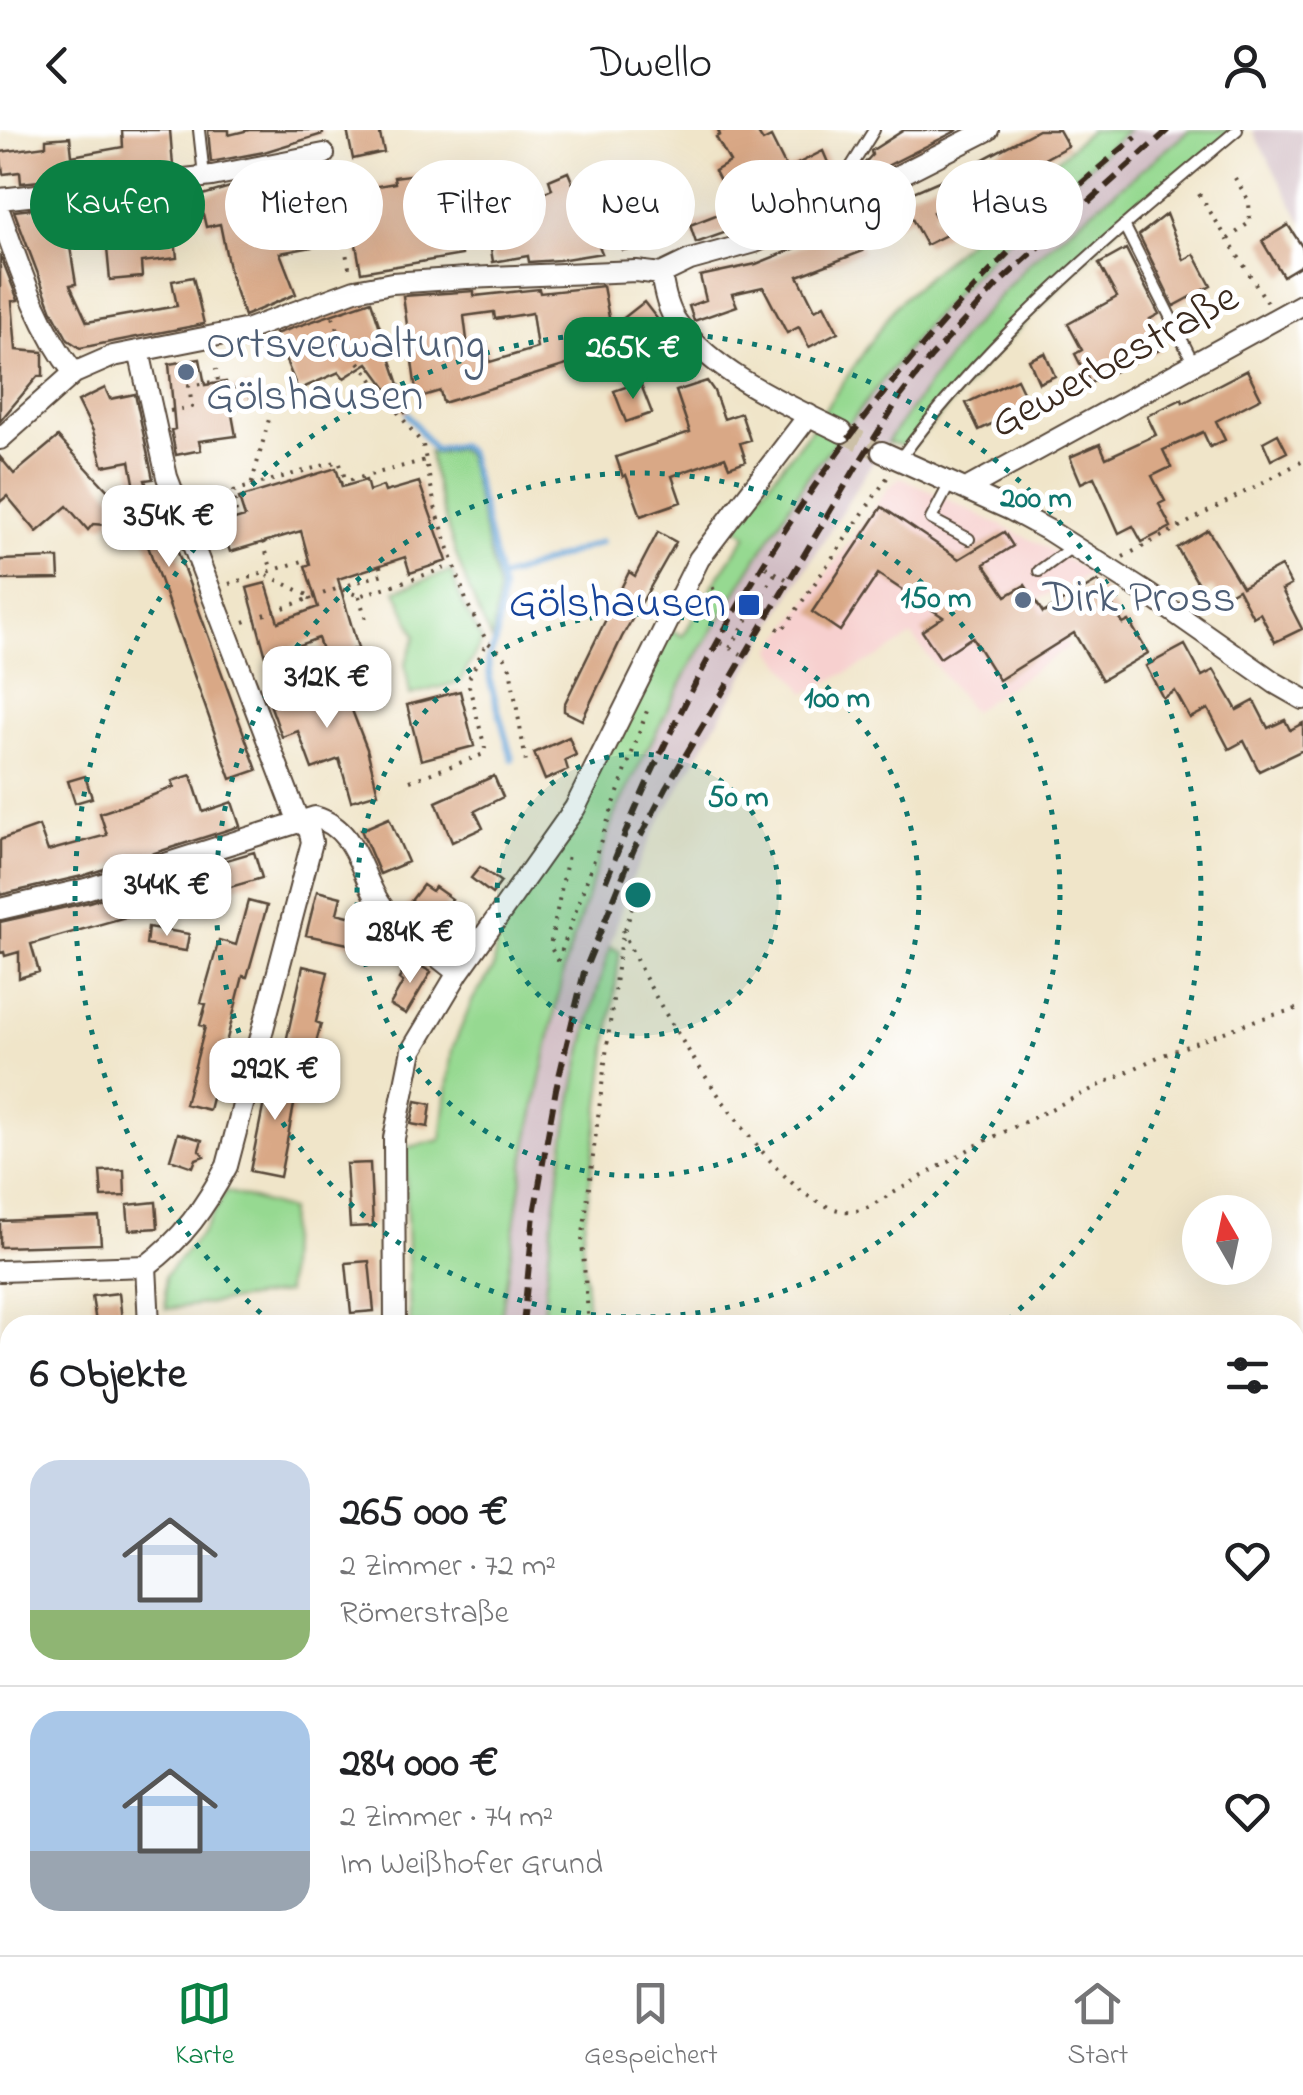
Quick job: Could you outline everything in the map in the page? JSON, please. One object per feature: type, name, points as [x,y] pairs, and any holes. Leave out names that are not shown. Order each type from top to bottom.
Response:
[{"type":"street","points":[[916,166],[988,130]]},
{"type":"street","points":[[205,176],[324,154]]},
{"type":"street","points":[[0,199],[30,196]]},
{"type":"street","points":[[0,213],[26,287],[58,352],[74,373]]},
{"type":"street","points":[[0,438],[74,373],[112,356],[249,330],[355,290],[392,283],[467,278],[636,271],[661,274],[690,260],[726,250]]},
{"type":"street","points":[[661,274],[676,322],[704,352],[761,391],[842,432]]},
{"type":"street","name":"Gewerbestraße","points":[[958,486],[1194,365],[1303,304]]},
{"type":"street","points":[[0,1271],[146,1266],[175,1244],[204,1207],[227,1166],[312,842],[309,829],[298,820],[166,478],[138,351]]},
{"type":"street","points":[[395,1315],[394,1138],[412,1050],[458,973],[558,833],[590,780],[667,618],[809,415]]},
{"type":"street","points":[[890,462],[1011,510],[1106,566],[1274,683],[1303,698]]},
{"type":"street","points":[[0,909],[86,889],[315,817],[332,822],[347,837],[385,911],[458,973]]},
{"type":"street","points":[[146,1266],[148,1315]]},
{"type":"lane","points":[[199,130],[202,160]]},
{"type":"lane","points":[[855,160],[874,130]]},
{"type":"lane","points":[[890,462],[1069,273],[1237,130]]},
{"type":"lane","points":[[1124,225],[1194,365]]},
{"type":"lane","points":[[958,486],[931,518],[969,539]]},
{"type":"lane","points":[[1039,572],[1072,546]]},
{"type":"path","points":[[324,154],[355,290]]},
{"type":"path","points":[[1228,239],[1250,222],[1252,211],[1235,178]]},
{"type":"path","points":[[1200,194],[1278,318]]},
{"type":"path","points":[[325,299],[342,340],[423,445],[435,507],[466,603],[488,643],[503,654],[514,684],[526,762]]},
{"type":"path","points":[[160,413],[192,407],[189,386],[218,381],[216,369]]},
{"type":"path","points":[[251,486],[272,408],[267,390]]},
{"type":"path","points":[[236,513],[234,491],[251,486],[340,462],[343,482],[426,460]]},
{"type":"path","points":[[1106,566],[1303,461]]},
{"type":"path","points":[[777,628],[782,630],[890,462]]},
{"type":"path","points":[[188,530],[243,511]]},
{"type":"path","points":[[263,542],[272,571]]},
{"type":"path","points":[[220,587],[309,559]]},
{"type":"path","points":[[224,629],[382,574],[379,564]]},
{"type":"path","points":[[339,588],[359,596],[454,566]]},
{"type":"path","points":[[766,567],[786,578]]},
{"type":"path","points":[[730,648],[776,572]]},
{"type":"path","points":[[264,573],[311,598],[314,609]]},
{"type":"path","points":[[359,596],[368,623]]},
{"type":"path","points":[[410,780],[484,754],[486,748],[469,686],[470,676],[488,643]]},
{"type":"path","points":[[721,643],[741,654]]},
{"type":"path","points":[[558,833],[570,850],[550,946],[558,961],[652,699]]},
{"type":"path","points":[[588,1315],[582,1242],[623,930],[645,870]]},
{"type":"path","points":[[623,930],[636,963],[692,1054],[766,1155],[813,1200],[839,1211],[867,1208],[975,1146],[1158,1057],[1256,1020],[1303,1007]]},
{"type":"shaded area","points":[[1128,130],[1190,130],[1083,218],[1083,171]]},
{"type":"shaded area","points":[[1252,130],[1303,130],[1303,224]]},
{"type":"shaded area","points":[[996,250],[1044,250],[965,334],[864,475],[653,834],[627,890],[591,1010],[561,1148],[543,1315],[501,1315],[526,1151],[564,968],[614,815],[689,668],[806,479],[928,322]]},
{"type":"shaded area","points":[[901,477],[1042,545],[1091,574],[1039,599],[1069,647],[972,711],[912,636],[806,693],[772,650],[888,488]]},
{"type":"green space","points":[[1090,130],[1128,130],[1083,171],[1083,160],[1057,160]]},
{"type":"green space","points":[[1190,130],[1240,130],[1121,222],[911,448],[887,442],[965,334],[1031,261],[1044,250],[1083,250],[1083,218]]},
{"type":"green space","points":[[957,250],[996,250],[928,322],[806,479],[689,668],[614,815],[564,968],[526,1151],[501,1315],[410,1315],[405,1148],[441,1140],[452,1049],[473,999],[494,968],[496,936],[670,629],[683,636],[747,535],[735,525],[810,431],[896,305]]},
{"type":"green space","points":[[457,449],[467,456],[498,591],[492,641],[454,549],[429,452]]},
{"type":"green space","points":[[451,571],[482,641],[460,682],[410,695],[405,664],[416,636],[396,590]]},
{"type":"green space","points":[[610,947],[620,951],[582,1242],[588,1315],[543,1315],[566,1134]]},
{"type":"green space","points":[[226,1191],[289,1210],[286,1293],[166,1309],[165,1276],[203,1231]]},
{"type":"building","points":[[122,130],[170,130],[172,160],[30,160],[30,182],[21,183],[20,172],[3,174],[0,152],[46,146],[46,139],[70,137],[72,156],[123,147]]},
{"type":"building","points":[[208,130],[229,130],[229,135],[249,130],[322,130],[323,134],[264,152],[211,162]]},
{"type":"building","points":[[347,130],[379,130],[384,152],[353,159]]},
{"type":"building","points":[[718,130],[756,130],[763,141],[771,137],[782,160],[729,160],[716,137],[720,135]]},
{"type":"building","points":[[904,130],[958,130],[899,160],[867,160],[871,151]]},
{"type":"building","points":[[1038,130],[1059,130],[1068,146],[1042,160],[981,160]]},
{"type":"building","points":[[823,151],[827,160],[805,160]]},
{"type":"building","points":[[566,173],[566,250],[602,253],[559,260],[529,262],[528,256],[493,262],[491,250],[546,250],[546,192],[552,189],[549,180]]},
{"type":"building","points":[[403,176],[403,250],[462,250],[462,255],[361,272],[357,250],[383,250],[383,185],[395,183],[394,177]]},
{"type":"building","points":[[936,182],[936,240],[926,245],[916,226],[916,191]]},
{"type":"building","points":[[225,188],[225,249],[220,224],[206,227],[205,194]]},
{"type":"building","points":[[30,209],[30,250],[70,250],[76,284],[70,285],[87,322],[177,306],[172,281],[193,277],[204,324],[80,348],[68,340],[52,311],[14,211]]},
{"type":"building","points":[[1166,214],[1184,260],[1194,254],[1211,286],[1174,306],[1139,235]]},
{"type":"building","points":[[715,215],[715,236],[696,243],[695,223]]},
{"type":"building","points":[[1288,225],[1303,248],[1303,264],[1283,276],[1262,241]]},
{"type":"building","points":[[1126,249],[1159,314],[1150,319],[1166,347],[1090,383],[1075,354],[1082,350],[1068,324],[1117,297],[1099,264]]},
{"type":"building","points":[[107,250],[176,250],[177,258],[141,262],[142,277],[110,280]]},
{"type":"building","points":[[225,250],[296,250],[280,253],[296,294],[244,316]]},
{"type":"building","points":[[791,250],[863,251],[798,276],[815,310],[824,305],[838,332],[809,347],[799,327],[787,333],[763,287],[732,294],[737,306],[694,321],[689,306],[706,300],[700,276],[756,264]]},
{"type":"building","points":[[0,254],[18,300],[12,301],[16,350],[43,352],[43,376],[38,376],[0,421]]},
{"type":"building","points":[[603,286],[611,328],[644,302],[679,347],[652,368],[632,344],[603,371],[579,379],[573,363],[443,403],[440,391],[417,398],[403,296],[474,291],[474,296],[539,289],[540,293]],"holes":[[[494,312],[495,319],[532,313],[537,348],[490,362],[487,343],[468,348],[464,316]]]},
{"type":"building","points":[[371,301],[408,411],[405,413],[368,363],[344,378],[339,372],[298,390],[275,334]]},
{"type":"building","points":[[1045,353],[1055,376],[1039,383],[1029,360]]},
{"type":"building","points":[[200,359],[205,385],[226,382],[228,389],[249,386],[252,406],[231,409],[236,436],[199,441],[201,450],[176,455],[171,430],[175,429],[169,364]]},
{"type":"building","points":[[1247,370],[1261,398],[1216,421],[1225,440],[1210,447],[1203,432],[1163,450],[1171,467],[1152,476],[1165,501],[1159,504],[1171,527],[1142,542],[1133,526],[1119,533],[1094,477],[1081,483],[1070,457],[1100,444],[1106,458],[1156,435],[1147,416],[1182,399],[1183,403]]},
{"type":"building","points":[[1017,379],[1030,406],[979,430],[966,403]]},
{"type":"building","points":[[707,381],[724,419],[741,413],[750,440],[740,443],[746,461],[729,467],[725,457],[672,476],[681,502],[641,516],[616,457],[690,432],[676,391]]},
{"type":"building","points":[[640,382],[652,413],[626,422],[614,391]]},
{"type":"building","points":[[105,388],[110,399],[135,394],[153,479],[145,480],[163,539],[172,536],[257,770],[231,779],[143,532],[130,461],[103,466],[93,431],[78,401]]},
{"type":"building","points":[[1278,434],[1287,452],[1271,460],[1263,442]]},
{"type":"building","points":[[58,437],[123,507],[105,525],[93,524],[88,530],[67,506],[37,532],[7,496],[0,502],[0,457],[14,474]]},
{"type":"building","points":[[336,468],[342,487],[366,480],[369,491],[383,486],[385,492],[419,482],[447,561],[410,573],[405,557],[338,579],[358,648],[325,659],[318,638],[266,657],[247,588],[266,583],[278,622],[318,607],[305,566],[310,564],[301,531],[230,552],[221,524],[245,517],[239,498]]},
{"type":"building","points":[[882,507],[959,559],[1004,532],[1013,546],[984,564],[1006,596],[1025,585],[1043,613],[1098,581],[1123,624],[1129,621],[1148,653],[1102,680],[1074,633],[999,680],[972,637],[940,658],[922,631],[943,617],[878,574],[840,631],[812,612]]},
{"type":"building","points":[[1208,530],[1242,587],[1281,566],[1291,585],[1282,590],[1302,629],[1275,642],[1260,613],[1253,617],[1238,589],[1220,599],[1212,587],[1203,592],[1177,548]]},
{"type":"building","points":[[658,532],[676,542],[622,637],[582,720],[564,711],[564,705],[629,572],[635,576]]},
{"type":"building","points":[[58,558],[59,579],[0,580],[0,560]]},
{"type":"building","points":[[1185,645],[1202,676],[1214,670],[1237,710],[1254,701],[1268,728],[1285,720],[1290,730],[1303,723],[1303,750],[1259,771],[1244,741],[1229,749],[1208,709],[1190,718],[1175,691],[1163,698],[1146,666]]},
{"type":"building","points":[[338,674],[367,749],[378,793],[351,801],[339,759],[312,769],[298,731],[282,737],[267,696],[287,688],[289,693]]},
{"type":"building","points":[[460,691],[474,746],[421,760],[407,705]]},
{"type":"building","points":[[569,737],[576,755],[565,760],[568,770],[545,780],[534,753]]},
{"type":"building","points":[[191,775],[203,812],[232,802],[240,826],[82,876],[0,895],[0,840],[39,826],[48,851],[107,835],[100,813],[174,787],[172,781]]},
{"type":"building","points":[[85,776],[92,798],[75,803],[68,781]]},
{"type":"building","points":[[494,776],[503,797],[475,811],[483,828],[452,842],[436,802]]},
{"type":"building","points":[[389,818],[408,862],[380,874],[361,830]]},
{"type":"building","points":[[254,852],[262,878],[31,944],[39,972],[19,978],[19,952],[5,956],[0,953],[0,922],[138,887],[139,891]]},
{"type":"building","points":[[480,867],[501,882],[492,894],[471,878]]},
{"type":"building","points":[[423,885],[432,891],[435,887],[452,899],[445,908],[467,925],[451,945],[404,910]]},
{"type":"building","points":[[317,891],[341,897],[337,913],[360,919],[358,926],[384,932],[380,951],[306,935]]},
{"type":"building","points":[[248,901],[267,906],[247,977],[243,976],[209,1110],[185,1104],[205,1027],[200,1025],[206,1004],[201,1003],[219,940],[236,945]]},
{"type":"building","points":[[148,927],[189,934],[186,951],[146,945]]},
{"type":"building","points":[[410,960],[431,972],[406,1014],[390,1005]]},
{"type":"building","points":[[303,966],[328,972],[314,1050],[286,1042]]},
{"type":"building","points":[[271,1068],[300,1074],[280,1177],[250,1171]]},
{"type":"building","points":[[416,1101],[431,1104],[428,1127],[411,1124]]},
{"type":"building","points":[[178,1133],[202,1140],[199,1150],[204,1156],[196,1159],[193,1167],[170,1159]]},
{"type":"building","points":[[370,1163],[373,1226],[350,1227],[346,1164]]},
{"type":"building","points":[[124,1170],[125,1196],[102,1197],[100,1171]]},
{"type":"building","points":[[156,1202],[158,1228],[129,1230],[127,1205]]},
{"type":"building","points":[[99,1217],[101,1244],[0,1247],[0,1221]]},
{"type":"building","points":[[369,1261],[374,1311],[351,1313],[346,1263]]},
{"type":"building","points":[[119,1293],[121,1315],[95,1315],[92,1296]]},
{"type":"waterway","points":[[407,413],[434,450],[459,445],[469,453],[502,590],[496,642],[488,659],[490,681],[512,759]]},
{"type":"waterway","points":[[499,579],[601,542]]},
{"type":"tunnel","points":[[842,432],[882,452]]},
{"type":"railway","points":[[524,1315],[534,1214],[556,1089],[584,972],[634,849],[666,788],[900,397],[1000,282],[1168,130]]},
{"type":"railway","points":[[606,881],[651,775],[702,671],[759,571],[823,474],[892,382],[968,295],[1049,213],[1136,137]]},
{"type":"place","name":"Ortsverwaltung Gölshausen","points":[[186,372]]},
{"type":"place","name":"Dirk Pross","points":[[1023,600]]},
{"type":"place","name":"Gölshausen","points":[[749,605]]}]
